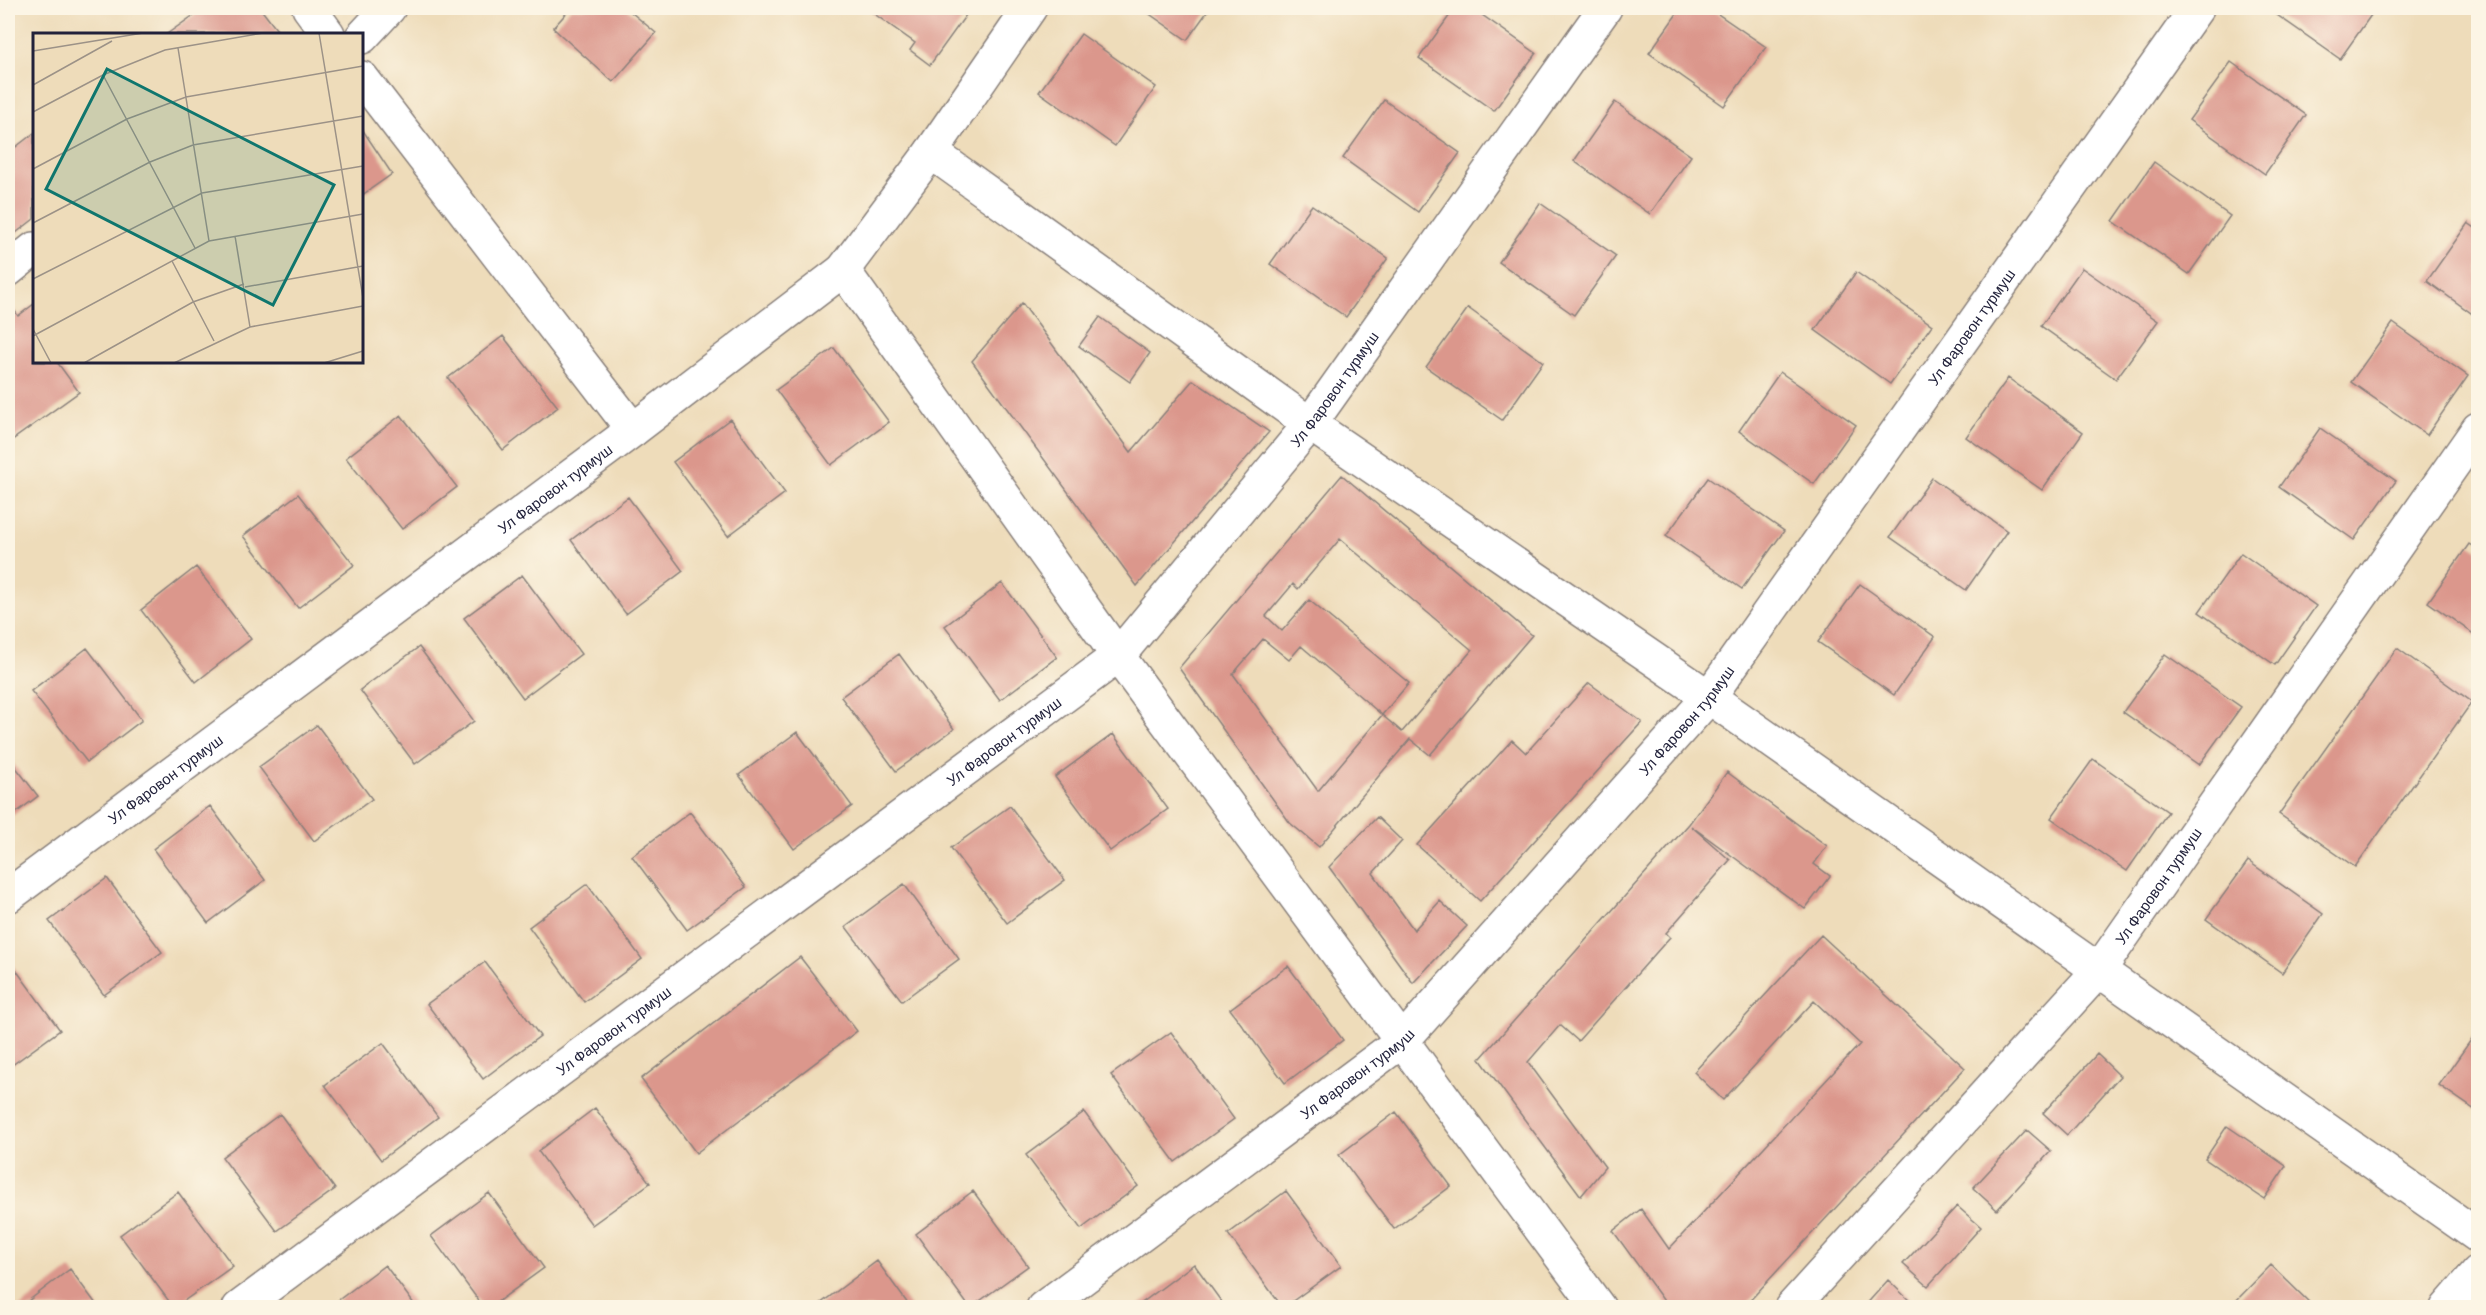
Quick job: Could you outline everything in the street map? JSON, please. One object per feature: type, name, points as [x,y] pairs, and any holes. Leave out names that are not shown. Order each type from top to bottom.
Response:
[{"type":"street","points":[[363,36],[389,8]]},
{"type":"street","name":"Ул Фаровон турмуш","points":[[8,896],[633,430],[843,270],[931,152],[1030,8]]},
{"type":"street","name":"Ул Фаровон турмуш","points":[[239,1308],[1118,656],[1310,424],[1605,8]]},
{"type":"street","name":"Ул Фаровон турмуш","points":[[1043,1308],[1403,1040],[1709,697],[2197,8]]},
{"type":"street","points":[[363,79],[633,430]]},
{"type":"street","points":[[931,152],[1310,424],[1709,697],[2478,1236]]},
{"type":"street","points":[[8,270],[33,250]]},
{"type":"street","points":[[843,270],[1118,656],[1599,1308]]},
{"type":"street","name":"Ул Фаровон турмуш","points":[[1791,1308],[2099,970],[2478,429]]},
{"type":"street","points":[[2447,1308],[2478,1272]]},
{"type":"building","points":[[204,8],[260,8],[279,33],[168,33]]},
{"type":"building","points":[[571,8],[626,8],[656,33],[613,82],[553,28]]},
{"type":"building","points":[[866,8],[971,8],[930,65],[910,50],[915,43]]},
{"type":"building","points":[[1141,8],[1210,8],[1187,40]]},
{"type":"building","points":[[1455,8],[1472,8],[1536,53],[1494,111],[1419,58]]},
{"type":"building","points":[[1681,8],[1709,8],[1766,47],[1724,106],[1649,53]]},
{"type":"building","points":[[2267,8],[2376,8],[2340,59]]},
{"type":"building","points":[[1081,34],[1156,87],[1115,146],[1039,92]]},
{"type":"building","points":[[2231,62],[2306,115],[2265,174],[2189,120]]},
{"type":"building","points":[[1384,100],[1460,153],[1418,212],[1343,158]]},
{"type":"building","points":[[1615,102],[1691,156],[1650,214],[1574,161]]},
{"type":"building","points":[[363,130],[392,174],[363,194]]},
{"type":"building","points":[[33,134],[33,220],[8,239],[8,153]]},
{"type":"building","points":[[2154,162],[2230,216],[2189,274],[2113,221]]},
{"type":"building","points":[[1540,203],[1616,256],[1574,315],[1499,262]]},
{"type":"building","points":[[1312,205],[1388,258],[1346,317],[1270,264]]},
{"type":"building","points":[[2468,223],[2478,230],[2478,318],[2427,281]]},
{"type":"building","points":[[2082,268],[2158,321],[2116,379],[2041,326]]},
{"type":"building","points":[[1856,272],[1932,325],[1890,384],[1815,330]]},
{"type":"building","points":[[1022,303],[1131,452],[1193,380],[1269,432],[1137,586],[972,361]]},
{"type":"building","points":[[33,305],[33,363],[58,363],[79,392],[8,443],[8,311],[12,307],[18,316]]},
{"type":"building","points":[[1468,308],[1543,362],[1502,420],[1426,367]]},
{"type":"building","points":[[1100,317],[1150,353],[1130,382],[1079,346]]},
{"type":"building","points":[[2393,323],[2468,376],[2427,435],[2351,382]]},
{"type":"building","points":[[503,336],[558,407],[503,450],[448,378]]},
{"type":"building","points":[[834,348],[889,422],[831,465],[776,390]]},
{"type":"building","points":[[1780,372],[1856,425],[1814,484],[1739,431]]},
{"type":"building","points":[[2008,378],[2083,432],[2042,490],[1966,437]]},
{"type":"building","points":[[401,415],[457,487],[402,529],[346,458]]},
{"type":"building","points":[[730,419],[785,493],[728,536],[673,462]]},
{"type":"building","points":[[2320,428],[2396,481],[2354,540],[2279,487]]},
{"type":"building","points":[[1342,475],[1532,635],[1430,755],[1410,739],[1319,847],[1290,823],[1179,668]],"holes":[[[1340,539],[1472,650],[1402,732],[1382,715],[1409,683],[1309,600],[1282,631],[1266,616],[1293,584],[1298,589]],[[1263,639],[1289,660],[1301,646],[1382,715],[1318,791],[1233,674]]]},
{"type":"building","points":[[1708,478],[1784,531],[1742,589],[1666,536]]},
{"type":"building","points":[[1932,478],[2007,531],[1966,590],[1890,537]]},
{"type":"building","points":[[298,494],[354,565],[298,608],[243,536]]},
{"type":"building","points":[[628,497],[683,571],[626,614],[571,540]]},
{"type":"building","points":[[2469,544],[2478,550],[2478,637],[2428,602]]},
{"type":"building","points":[[2241,553],[2316,606],[2275,665],[2199,612]]},
{"type":"building","points":[[196,567],[251,639],[196,682],[141,610]]},
{"type":"building","points":[[522,575],[581,654],[523,698],[464,618]]},
{"type":"building","points":[[1002,583],[1057,657],[1000,700],[945,626]]},
{"type":"building","points":[[1860,584],[1935,637],[1894,695],[1818,642]]},
{"type":"building","points":[[419,647],[474,721],[415,764],[360,690]]},
{"type":"building","points":[[87,648],[142,720],[87,762],[31,691]]},
{"type":"building","points":[[2397,648],[2472,702],[2355,867],[2279,814]]},
{"type":"building","points":[[899,654],[954,729],[896,771],[841,697]]},
{"type":"building","points":[[2165,654],[2241,707],[2199,765],[2123,712]]},
{"type":"building","points":[[1589,683],[1642,722],[1480,901],[1417,845],[1512,740],[1526,753]]},
{"type":"building","points":[[317,725],[372,799],[314,841],[259,767]]},
{"type":"building","points":[[797,732],[852,806],[794,849],[739,775]]},
{"type":"building","points":[[1113,734],[1168,809],[1110,851],[1055,777]]},
{"type":"building","points":[[8,757],[38,796],[8,819]]},
{"type":"building","points":[[2093,759],[2168,812],[2127,871],[2051,818]]},
{"type":"building","points":[[1727,772],[1827,846],[1814,864],[1830,876],[1805,909],[1691,826],[1730,860],[1666,933],[1670,937],[1578,1041],[1560,1025],[1528,1062],[1605,1167],[1581,1196],[1480,1059],[1689,824]]},
{"type":"building","points":[[210,806],[265,880],[208,923],[153,849]]},
{"type":"building","points":[[1010,806],[1065,880],[1007,923],[951,848]]},
{"type":"building","points":[[690,812],[746,887],[687,930],[632,856]]},
{"type":"building","points":[[1377,817],[1402,841],[1373,873],[1414,930],[1440,901],[1467,926],[1413,983],[1329,867]]},
{"type":"building","points":[[2248,861],[2323,914],[2282,973],[2206,919]]},
{"type":"building","points":[[107,878],[162,952],[104,995],[49,921]]},
{"type":"building","points":[[587,884],[642,959],[584,1002],[529,927]]},
{"type":"building","points":[[904,884],[959,959],[902,1001],[846,927]]},
{"type":"building","points":[[1821,935],[1965,1068],[1743,1308],[1669,1308],[1613,1231],[1641,1209],[1669,1249],[1860,1044],[1814,1001],[1723,1100],[1694,1072]]},
{"type":"building","points":[[800,957],[857,1031],[696,1153],[641,1079]]},
{"type":"building","points":[[8,959],[60,1030],[8,1068]]},
{"type":"building","points":[[485,962],[540,1036],[483,1079],[427,1004]]},
{"type":"building","points":[[1288,966],[1343,1040],[1285,1083],[1230,1009]]},
{"type":"building","points":[[2478,1030],[2478,1112],[2439,1085]]},
{"type":"building","points":[[1171,1032],[1234,1119],[1175,1162],[1111,1075]]},
{"type":"building","points":[[383,1043],[438,1117],[381,1160],[325,1085]]},
{"type":"building","points":[[2097,1054],[2120,1076],[2067,1135],[2043,1113]]},
{"type":"building","points":[[595,1108],[650,1183],[592,1225],[538,1151]]},
{"type":"building","points":[[1084,1112],[1138,1186],[1081,1229],[1026,1155]]},
{"type":"building","points":[[1396,1112],[1451,1186],[1394,1229],[1339,1155]]},
{"type":"building","points":[[280,1114],[335,1189],[277,1231],[222,1157]]},
{"type":"building","points":[[2227,1126],[2286,1166],[2264,1199],[2205,1159]]},
{"type":"building","points":[[2027,1130],[2051,1151],[1997,1210],[1973,1188]]},
{"type":"building","points":[[973,1191],[1028,1266],[970,1308],[916,1234]]},
{"type":"building","points":[[1286,1191],[1341,1266],[1283,1308],[1228,1234]]},
{"type":"building","points":[[178,1192],[233,1266],[174,1308],[120,1235]]},
{"type":"building","points":[[489,1193],[544,1268],[489,1308],[484,1308],[431,1236]]},
{"type":"building","points":[[1957,1206],[1981,1227],[1928,1286],[1903,1264]]},
{"type":"building","points":[[877,1261],[911,1308],[822,1308],[820,1304]]},
{"type":"building","points":[[1194,1264],[1226,1308],[1135,1308]]},
{"type":"building","points":[[385,1265],[417,1308],[328,1308]]},
{"type":"building","points":[[2271,1265],[2315,1308],[2229,1308]]},
{"type":"building","points":[[70,1269],[99,1308],[19,1308]]},
{"type":"building","points":[[1888,1280],[1912,1303],[1908,1308],[1863,1308]]}]
